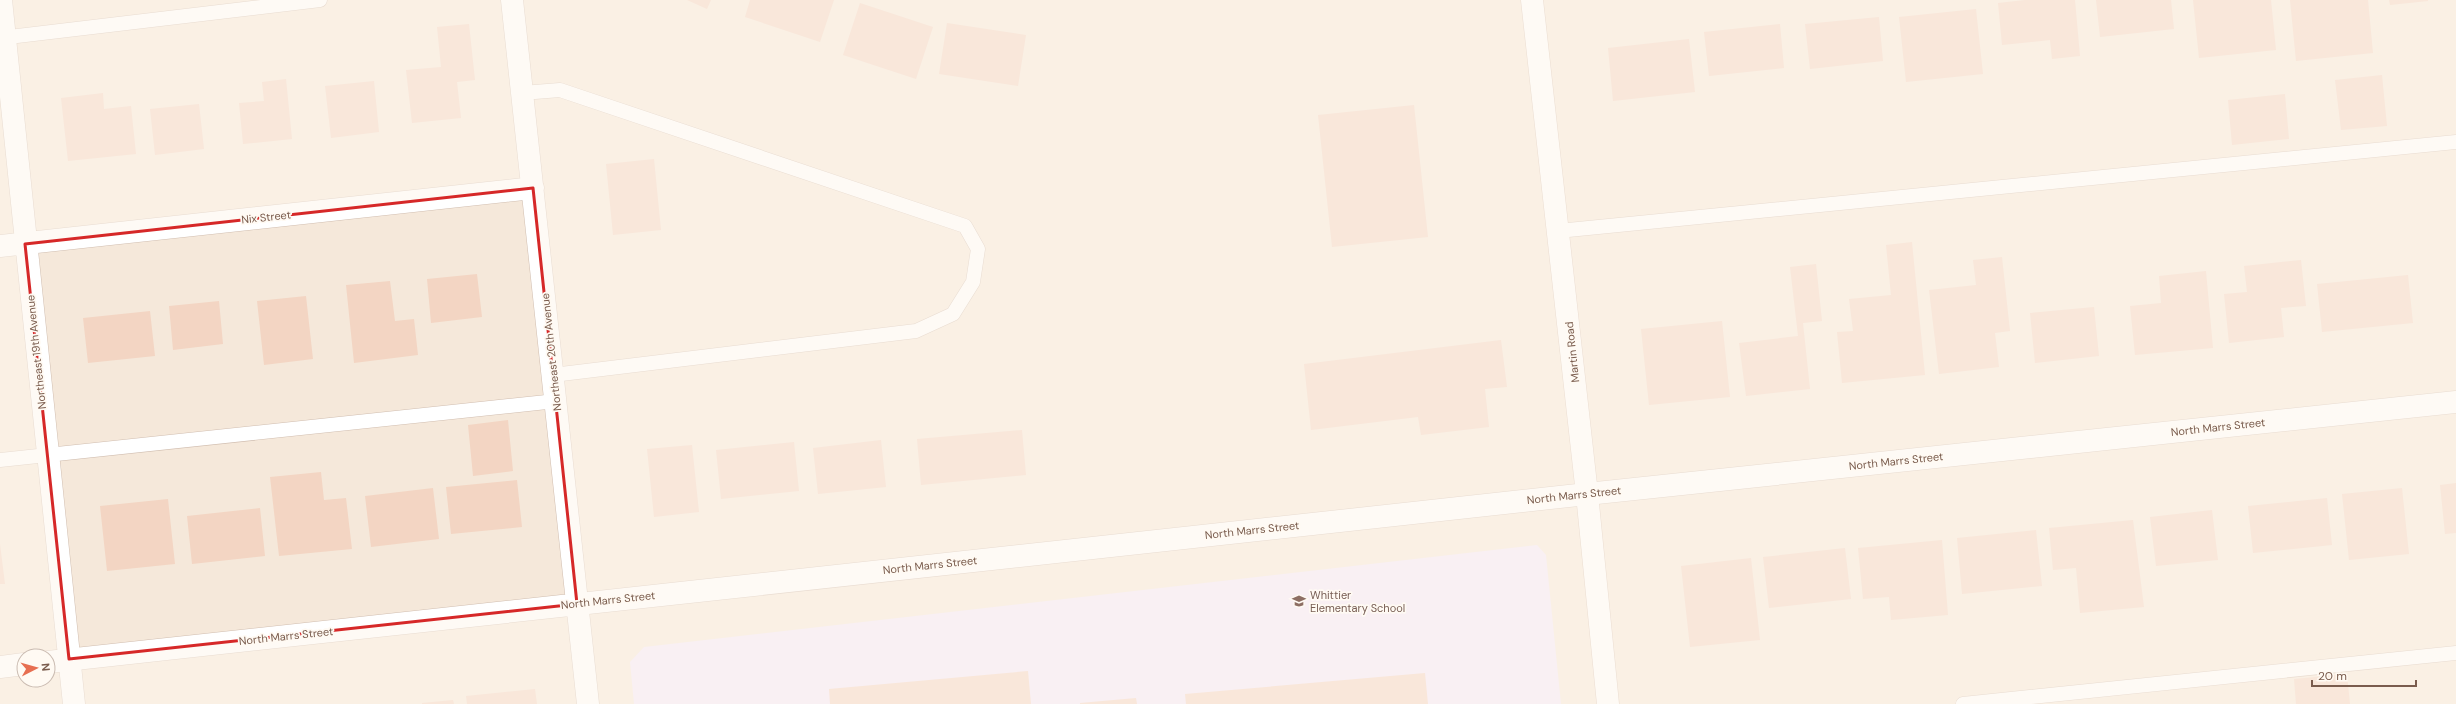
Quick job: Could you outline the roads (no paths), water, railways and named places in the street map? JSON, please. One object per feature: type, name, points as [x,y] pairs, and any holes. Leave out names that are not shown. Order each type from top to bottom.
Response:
[{"type":"street","name":"Northeast 19th Avenue","points":[[1,0],[2,38],[47,455],[58,660],[74,704]]},
{"type":"street","name":"Northeast 20th Avenue","points":[[512,0],[588,704]]},
{"type":"street","name":"Martin Road","points":[[1532,0],[1587,494],[1608,704]]},
{"type":"street","name":"Nix Street","points":[[0,246],[532,188]]},
{"type":"street","name":"North Marrs Street","points":[[58,660],[1587,494],[2456,402]]},
{"type":"street","points":[[0,667],[16,665]]},
{"type":"lane","points":[[2,38],[320,0]]},
{"type":"lane","points":[[522,94],[560,90],[965,226],[978,249],[973,282],[953,314],[916,331],[553,375]]},
{"type":"lane","points":[[1558,231],[2456,142]]},
{"type":"lane","points":[[0,460],[556,401]]},
{"type":"lane","points":[[1963,704],[2456,653]]},
{"type":"place","name":"Whittier Elementary School","points":[[1299,601]]}]
